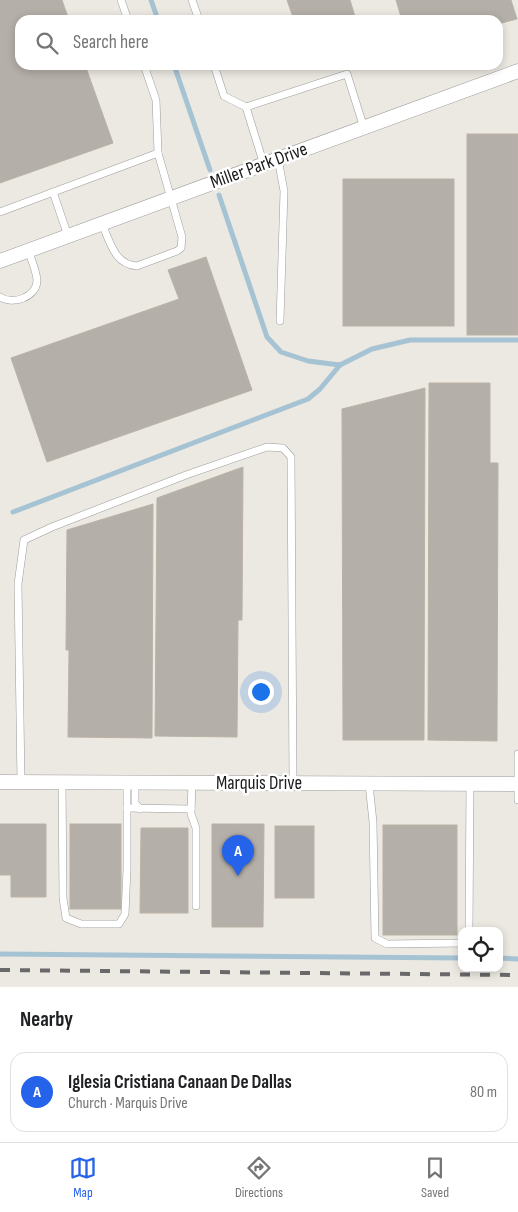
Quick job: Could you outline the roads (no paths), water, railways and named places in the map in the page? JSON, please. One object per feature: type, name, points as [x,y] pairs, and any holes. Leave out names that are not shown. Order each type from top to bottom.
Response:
[{"type":"street","name":"Miller Park Drive","points":[[0,262],[518,71]]},
{"type":"street","name":"Marquis Drive","points":[[0,782],[518,784]]},
{"type":"lane","points":[[121,0],[126,15]]},
{"type":"lane","points":[[192,0],[197,15]]},
{"type":"lane","points":[[102,224],[119,260],[130,266],[136,266],[181,248],[182,237],[158,153],[156,100],[146,70]]},
{"type":"lane","points":[[216,70],[224,96],[246,107],[347,74],[364,128]]},
{"type":"lane","points":[[246,107],[264,164]]},
{"type":"lane","points":[[0,212],[158,153]]},
{"type":"lane","points":[[278,160],[284,191],[280,320]]},
{"type":"lane","points":[[52,192],[68,236]]},
{"type":"lane","points":[[0,297],[9,301],[17,301],[28,296],[34,289],[37,280],[29,251]]},
{"type":"lane","points":[[21,782],[18,584],[24,540],[70,520],[268,447],[283,448],[291,458],[292,783]]},
{"type":"lane","points":[[518,754],[518,800]]},
{"type":"lane","points":[[62,782],[63,898],[66,918],[81,924],[119,924],[125,914],[127,808],[131,782]]},
{"type":"lane","points":[[131,782],[135,803],[140,809]]},
{"type":"lane","points":[[192,782],[191,809],[196,828],[196,906]]},
{"type":"lane","points":[[369,784],[373,822],[374,938],[388,944],[458,943]]},
{"type":"lane","points":[[469,927],[470,784]]},
{"type":"lane","points":[[127,808],[191,809]]},
{"type":"waterway","points":[[151,0],[156,15]]},
{"type":"waterway","points":[[176,70],[210,170]]},
{"type":"waterway","points":[[219,195],[267,337],[281,352],[308,361],[340,365],[372,349],[410,340],[518,340]]},
{"type":"waterway","points":[[13,512],[308,399],[320,389],[340,365]]},
{"type":"waterway","points":[[0,954],[458,958]]},
{"type":"waterway","points":[[503,958],[518,959]]},
{"type":"railway","points":[[0,970],[518,975]]},
{"type":"place","name":"Iglesia Cristiana Canaan De Dallas","points":[[238,876]]}]
